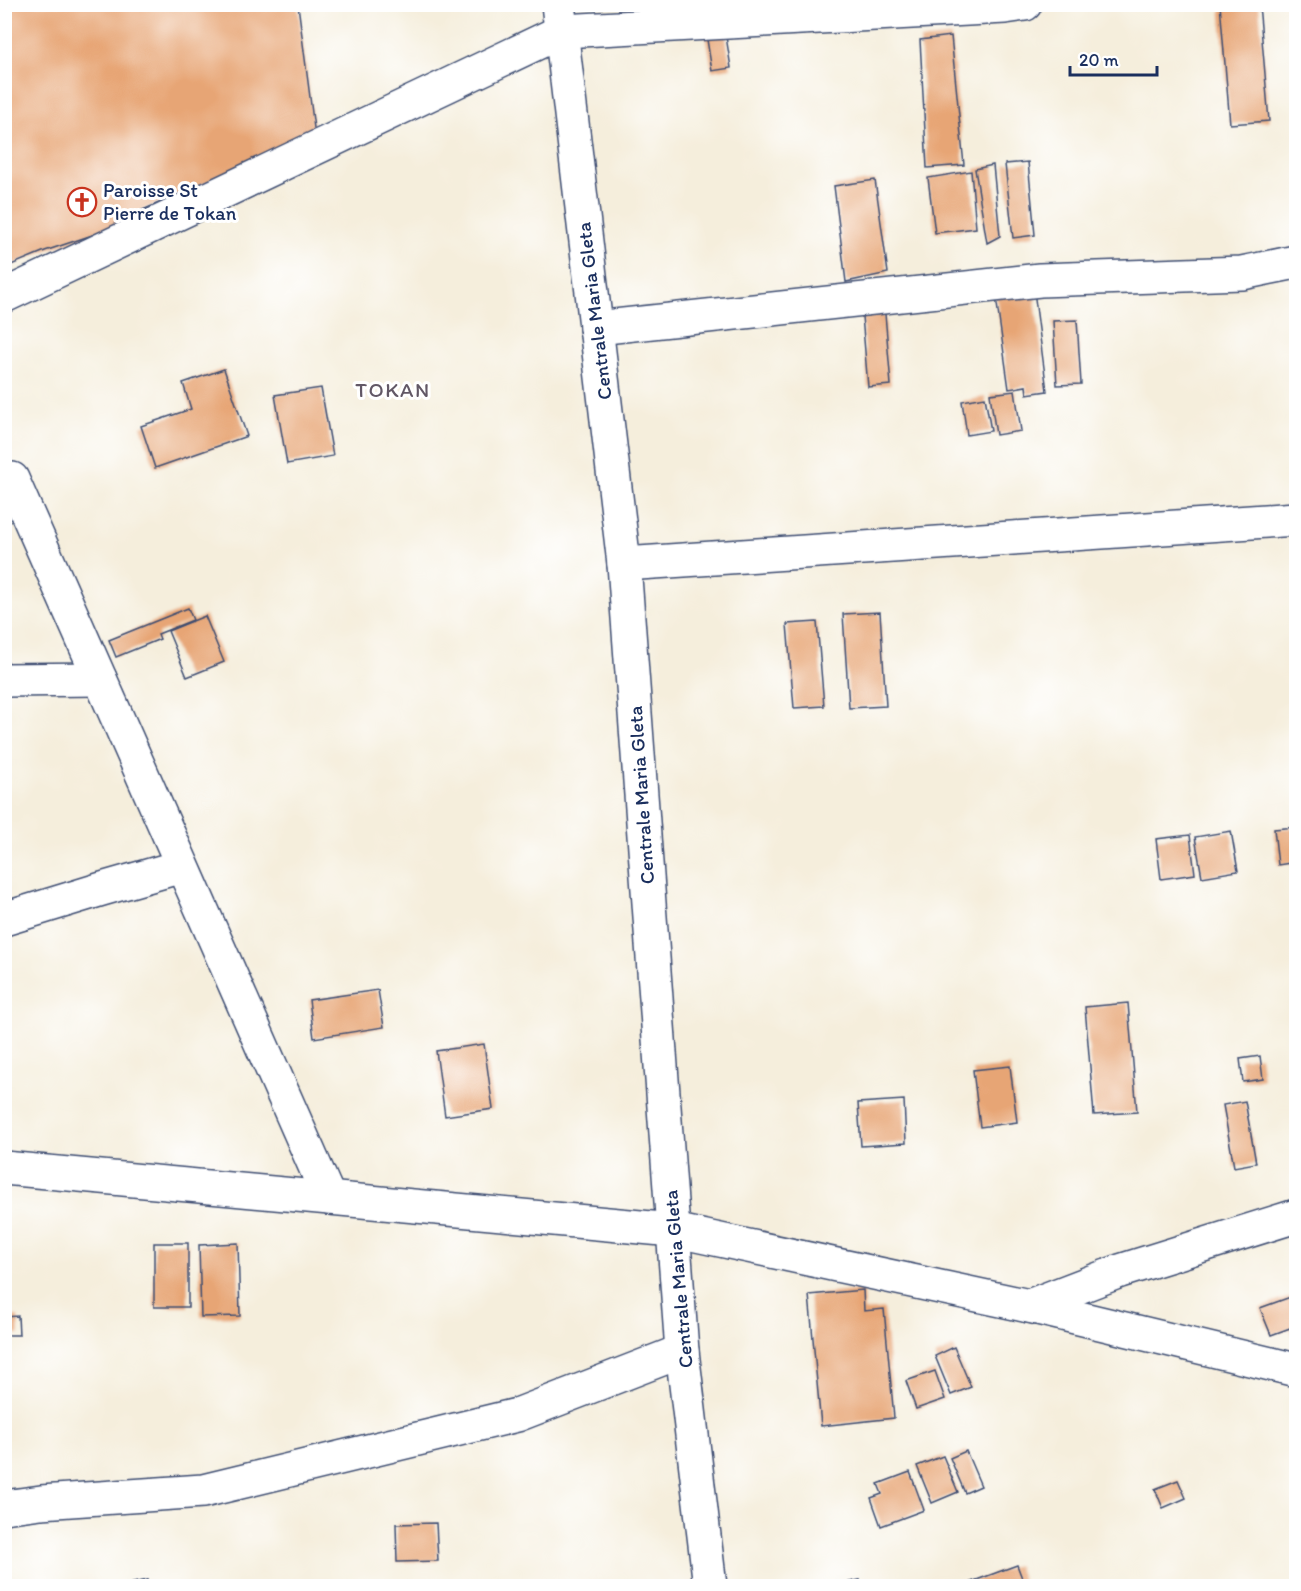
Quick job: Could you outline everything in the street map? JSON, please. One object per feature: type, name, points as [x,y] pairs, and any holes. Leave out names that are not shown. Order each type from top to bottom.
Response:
[{"type":"street","points":[[4,296],[560,18],[993,8],[1025,4]]},
{"type":"street","name":"Centrale Maria Gleta","points":[[560,18],[624,564],[682,1351],[710,1587]]},
{"type":"street","points":[[596,328],[1040,280],[1242,273],[1296,262]]},
{"type":"street","points":[[12,479],[329,1198]]},
{"type":"street","points":[[624,564],[1296,519]]},
{"type":"street","points":[[4,680],[100,680]]},
{"type":"street","points":[[4,919],[182,866]]},
{"type":"street","points":[[4,1168],[673,1230],[1029,1306],[1296,1370]]},
{"type":"street","points":[[1029,1306],[1120,1271],[1296,1216]]},
{"type":"street","points":[[4,1507],[41,1502],[203,1491],[517,1415],[682,1351]]},
{"type":"building","points":[[1220,4],[1259,4],[1269,121],[1230,124]]},
{"type":"building","name":"Paroisse St Pierre de Tokan","points":[[4,5],[298,5],[315,136],[124,218],[125,224],[45,251],[4,268]]},
{"type":"building","points":[[725,30],[731,68],[712,71],[706,33]]},
{"type":"building","points":[[951,36],[964,165],[927,168],[920,40]]},
{"type":"building","points":[[1028,162],[1035,235],[1013,238],[1005,164]]},
{"type":"building","points":[[993,165],[1000,236],[987,243],[975,169]]},
{"type":"building","points":[[971,171],[976,228],[935,233],[928,178]]},
{"type":"building","points":[[875,180],[888,273],[846,282],[834,186]]},
{"type":"building","points":[[1034,291],[1047,391],[1027,394],[1026,386],[1009,389],[996,297]]},
{"type":"building","points":[[885,314],[891,385],[868,387],[862,316]]},
{"type":"building","points":[[1077,320],[1081,384],[1057,385],[1053,321]]},
{"type":"building","points":[[224,369],[247,436],[155,468],[141,426],[191,409],[183,383]]},
{"type":"building","points":[[321,388],[333,456],[287,464],[275,395]]},
{"type":"building","points":[[1015,391],[1021,431],[996,435],[990,394]]},
{"type":"building","points":[[985,397],[991,431],[967,435],[962,401]]},
{"type":"building","points":[[188,608],[193,620],[158,634],[160,639],[116,657],[109,640]]},
{"type":"building","points":[[880,612],[886,706],[849,708],[843,614]]},
{"type":"building","points":[[205,616],[224,662],[187,677],[168,631]]},
{"type":"building","points":[[817,622],[824,706],[794,708],[787,624]]},
{"type":"building","points":[[1296,827],[1296,862],[1278,865],[1274,829]]},
{"type":"building","points":[[1231,831],[1238,871],[1202,877],[1195,837]]},
{"type":"building","points":[[1190,835],[1195,874],[1161,879],[1156,839]]},
{"type":"building","points":[[378,990],[384,1027],[314,1038],[309,1000]]},
{"type":"building","points":[[1128,1003],[1137,1112],[1094,1115],[1085,1007]]},
{"type":"building","points":[[484,1044],[493,1109],[445,1116],[436,1051]]},
{"type":"building","points":[[1260,1056],[1263,1079],[1243,1082],[1240,1059]]},
{"type":"building","points":[[1010,1066],[1017,1122],[980,1127],[973,1070]]},
{"type":"building","points":[[904,1100],[906,1143],[861,1146],[858,1103]]},
{"type":"building","points":[[1245,1101],[1256,1163],[1234,1167],[1223,1105]]},
{"type":"building","points":[[154,1243],[188,1243],[188,1307],[154,1307]]},
{"type":"building","points":[[238,1243],[240,1316],[201,1317],[199,1245]]},
{"type":"building","points":[[863,1290],[864,1311],[884,1309],[894,1418],[821,1426],[809,1295]]},
{"type":"building","points":[[1296,1295],[1296,1341],[1290,1328],[1271,1335],[1260,1308]]},
{"type":"building","points":[[18,1316],[19,1335],[4,1335],[4,1317]]},
{"type":"building","points":[[954,1347],[971,1387],[951,1395],[935,1356]]},
{"type":"building","points":[[935,1371],[945,1399],[916,1409],[906,1381]]},
{"type":"building","points":[[966,1451],[981,1486],[965,1493],[950,1458]]},
{"type":"building","points":[[943,1456],[958,1492],[932,1503],[917,1466]]},
{"type":"building","points":[[910,1472],[924,1510],[881,1526],[871,1498],[882,1494],[878,1484]]},
{"type":"building","points":[[1178,1480],[1186,1498],[1163,1508],[1155,1489]]},
{"type":"building","points":[[436,1523],[438,1561],[397,1562],[396,1524]]},
{"type":"building","points":[[1017,1565],[1025,1586],[967,1586],[966,1584]]},
{"type":"building","points":[[147,1580],[149,1586],[120,1586]]},
{"type":"building","points":[[860,1580],[861,1586],[835,1586],[835,1585]]},
{"type":"place","name":"Paroisse St Pierre de Tokan","points":[[82,202]]},
{"type":"district","name":"TOKAN","points":[[393,389]]}]
